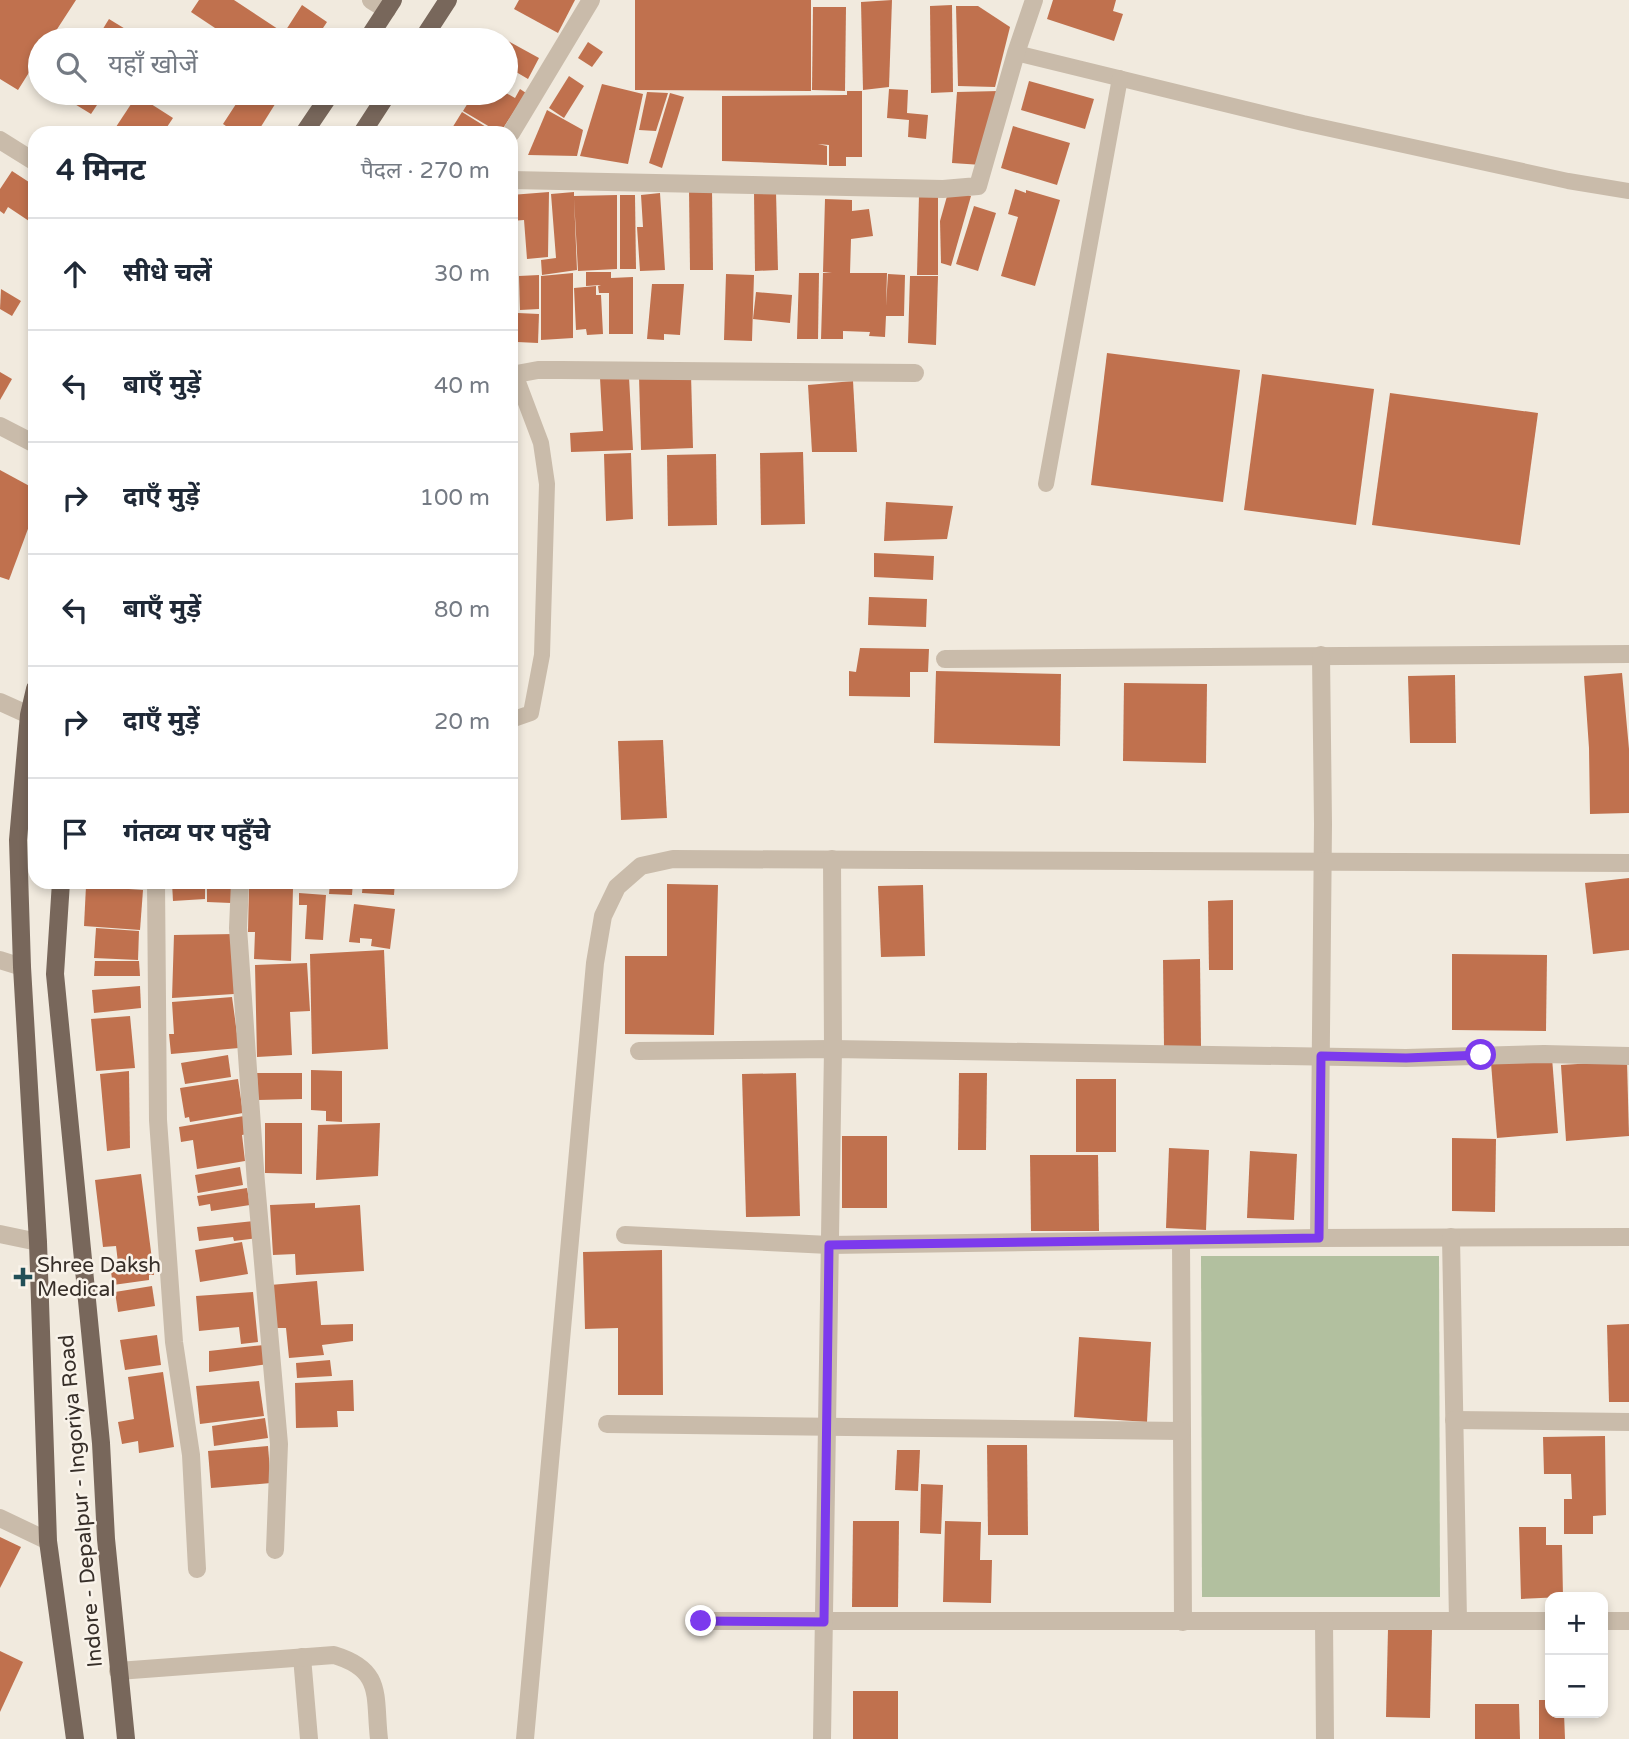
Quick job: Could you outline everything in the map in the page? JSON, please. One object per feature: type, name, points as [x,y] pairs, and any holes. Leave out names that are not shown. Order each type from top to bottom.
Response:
[{"type":"main road","points":[[430,28],[448,0]]},
{"type":"main road","points":[[375,28],[390,5]]},
{"type":"main road","points":[[309,126],[323,105]]},
{"type":"main road","points":[[367,126],[380,105]]},
{"type":"main road","name":"Indore - Depalpur - Ingoriya Road","points":[[28,726],[18,839],[22,967],[38,1241],[48,1541],[75,1739]]},
{"type":"main road","name":"Indore - Depalpur - Ingoriya Road","points":[[61,889],[55,974],[100,1430],[106,1539],[126,1739]]},
{"type":"street","points":[[371,0],[390,5]]},
{"type":"street","points":[[515,126],[591,0]]},
{"type":"street","points":[[518,180],[943,189],[978,186],[1034,0]]},
{"type":"street","points":[[0,140],[28,158]]},
{"type":"street","points":[[518,373],[538,370],[915,373]]},
{"type":"street","points":[[0,426],[28,440]]},
{"type":"street","points":[[945,659],[1629,654]]},
{"type":"street","points":[[1319,1238],[1323,861],[1321,655]]},
{"type":"street","points":[[0,702],[28,715]]},
{"type":"street","points":[[525,1739],[593,990],[603,916],[617,887],[641,866],[673,859],[1629,863]]},
{"type":"street","points":[[821,1739],[833,1049],[832,859]]},
{"type":"street","points":[[156,889],[158,1120],[174,1342],[191,1455],[197,1569]]},
{"type":"street","points":[[240,889],[238,928],[256,1182],[279,1444],[275,1550]]},
{"type":"street","points":[[0,960],[22,967]]},
{"type":"street","points":[[639,1051],[833,1049],[1406,1058],[1544,1054],[1629,1056]]},
{"type":"street","points":[[0,1234],[38,1241]]},
{"type":"street","points":[[625,1235],[829,1245],[1629,1237]]},
{"type":"street","points":[[1451,1237],[1458,1621]]},
{"type":"street","points":[[1181,1240],[1183,1622]]},
{"type":"street","points":[[1454,1420],[1629,1422]]},
{"type":"street","points":[[607,1424],[1182,1431]]},
{"type":"street","points":[[0,1518],[48,1541]]},
{"type":"street","points":[[701,1621],[1545,1621]]},
{"type":"street","points":[[1324,1621],[1325,1739]]},
{"type":"street","points":[[1608,1621],[1629,1621]]},
{"type":"street","points":[[118,1671],[334,1655],[354,1661],[367,1671],[376,1692],[379,1739]]},
{"type":"street","points":[[302,1657],[309,1739]]},
{"type":"lane","points":[[1016,53],[1303,123],[1568,181],[1629,191]]},
{"type":"lane","points":[[1046,484],[1120,78]]},
{"type":"lane","points":[[518,386],[541,443],[547,484],[542,655],[531,713],[518,718]]},
{"type":"green space","points":[[1201,1256],[1439,1256],[1440,1597],[1202,1597]]},
{"type":"building","points":[[0,0],[76,0],[58,28],[28,28],[28,74],[18,90],[0,79]]},
{"type":"building","points":[[199,0],[234,0],[276,28],[215,28],[191,12]]},
{"type":"building","points":[[519,0],[575,0],[558,33],[514,9]]},
{"type":"building","points":[[635,0],[811,0],[811,91],[635,90]]},
{"type":"building","points":[[892,0],[889,87],[863,90],[861,2]]},
{"type":"building","points":[[1053,0],[1116,0],[1113,11],[1123,14],[1114,41],[1047,19]]},
{"type":"building","points":[[302,5],[327,22],[323,28],[287,28]]},
{"type":"building","points":[[952,5],[953,92],[931,93],[930,6]]},
{"type":"building","points":[[956,6],[978,6],[1010,27],[995,87],[958,86]]},
{"type":"building","points":[[813,7],[846,7],[845,91],[812,90]]},
{"type":"building","points":[[109,19],[124,28],[103,28]]},
{"type":"building","points":[[588,42],[603,52],[592,67],[578,58]]},
{"type":"building","points":[[518,46],[539,58],[528,79],[518,73]]},
{"type":"building","points":[[569,76],[584,86],[564,118],[549,108]]},
{"type":"building","points":[[1029,81],[1094,99],[1085,129],[1021,110]]},
{"type":"building","points":[[602,84],[643,94],[628,164],[580,156]]},
{"type":"building","points":[[520,89],[526,93],[505,126],[488,126],[463,111],[467,105],[518,105]]},
{"type":"building","points":[[889,89],[908,90],[907,113],[928,115],[926,139],[908,137],[909,120],[887,118]]},
{"type":"building","points":[[847,91],[862,91],[862,157],[846,157],[846,166],[829,166],[829,145],[818,144],[827,146],[827,165],[722,161],[722,96],[847,95]]},
{"type":"building","points":[[999,91],[982,165],[952,163],[957,92]]},
{"type":"building","points":[[647,92],[668,93],[656,131],[639,130]]},
{"type":"building","points":[[670,93],[684,97],[662,168],[649,163]]},
{"type":"building","points":[[76,105],[97,105],[91,114]]},
{"type":"building","points":[[130,105],[153,105],[173,118],[168,126],[117,126]]},
{"type":"building","points":[[235,105],[274,105],[261,126],[223,124]]},
{"type":"building","points":[[547,110],[583,130],[577,156],[528,155]]},
{"type":"building","points":[[462,112],[485,126],[458,126],[453,126]]},
{"type":"building","points":[[1013,126],[1070,143],[1057,185],[1001,168]]},
{"type":"building","points":[[12,171],[28,181],[28,220],[8,207],[4,214],[0,211],[0,189]]},
{"type":"building","points":[[689,189],[712,189],[713,270],[690,270]]},
{"type":"building","points":[[949,189],[971,196],[951,266],[941,263],[940,221]]},
{"type":"building","points":[[1015,189],[1060,200],[1035,286],[1001,276],[1018,217],[1008,214]]},
{"type":"building","points":[[549,192],[548,257],[527,259],[524,220],[518,220],[518,194]]},
{"type":"building","points":[[574,192],[574,196],[617,195],[617,269],[578,271],[574,198],[577,270],[542,275],[541,260],[556,258],[551,194]]},
{"type":"building","points":[[754,192],[776,192],[778,270],[755,271]]},
{"type":"building","points":[[660,193],[665,270],[640,271],[637,227],[643,227],[641,195]]},
{"type":"building","points":[[620,195],[635,195],[636,269],[620,269]]},
{"type":"building","points":[[919,195],[938,195],[938,275],[917,275]]},
{"type":"building","points":[[825,199],[852,200],[852,211],[869,209],[873,236],[851,239],[850,273],[887,273],[886,306],[888,274],[905,275],[904,316],[886,316],[885,337],[869,336],[870,332],[843,331],[843,339],[821,339],[823,273],[832,273],[823,272]]},
{"type":"building","points":[[974,206],[996,213],[978,271],[956,264]]},
{"type":"building","points":[[586,272],[611,272],[611,278],[633,277],[633,334],[609,334],[609,293],[599,293],[598,286],[601,285],[586,286]]},
{"type":"building","points":[[573,273],[573,338],[541,340],[541,276]]},
{"type":"building","points":[[799,273],[819,273],[818,339],[797,339]]},
{"type":"building","points":[[726,274],[754,275],[752,341],[724,340]]},
{"type":"building","points":[[539,275],[539,309],[520,310],[519,276]]},
{"type":"building","points":[[910,276],[938,276],[936,345],[908,343]]},
{"type":"building","points":[[652,284],[684,284],[680,335],[664,334],[664,340],[647,339]]},
{"type":"building","points":[[596,286],[596,295],[601,295],[603,334],[587,335],[586,329],[576,330],[574,288]]},
{"type":"building","points":[[1,289],[21,301],[12,316],[0,309]]},
{"type":"building","points":[[756,292],[792,295],[790,323],[753,319]]},
{"type":"building","points":[[518,313],[539,314],[538,343],[518,342]]},
{"type":"building","points":[[1107,353],[1240,370],[1223,502],[1091,485]]},
{"type":"building","points":[[0,372],[12,379],[0,400]]},
{"type":"building","points":[[691,374],[693,448],[641,450],[639,376]]},
{"type":"building","points":[[1262,374],[1374,389],[1356,525],[1244,510]]},
{"type":"building","points":[[629,377],[633,450],[571,452],[570,433],[603,431],[600,378]]},
{"type":"building","points":[[853,381],[857,452],[812,452],[808,385]]},
{"type":"building","points":[[1390,393],[1538,413],[1520,545],[1372,525]]},
{"type":"building","points":[[803,452],[805,524],[761,525],[760,453]]},
{"type":"building","points":[[631,453],[633,519],[606,521],[604,454]]},
{"type":"building","points":[[716,454],[717,525],[668,526],[667,455]]},
{"type":"building","points":[[0,470],[28,485],[28,529],[9,580],[0,577]]},
{"type":"building","points":[[886,502],[953,506],[947,539],[884,541]]},
{"type":"building","points":[[874,553],[934,556],[933,580],[874,577]]},
{"type":"building","points":[[869,597],[927,599],[926,627],[868,625]]},
{"type":"building","points":[[860,648],[929,649],[928,672],[910,672],[910,697],[849,696],[849,671],[856,672]]},
{"type":"building","points":[[936,671],[1061,674],[1060,746],[934,743]]},
{"type":"building","points":[[1622,673],[1629,749],[1629,813],[1590,814],[1584,676]]},
{"type":"building","points":[[1455,675],[1456,743],[1410,743],[1408,676]]},
{"type":"building","points":[[1124,683],[1207,684],[1206,763],[1123,761]]},
{"type":"building","points":[[663,740],[667,818],[621,820],[618,741]]},
{"type":"building","points":[[1629,878],[1629,950],[1593,954],[1585,883]]},
{"type":"building","points":[[667,884],[718,885],[714,1035],[625,1034],[625,956],[667,956]]},
{"type":"building","points":[[923,885],[925,956],[881,957],[878,886]]},
{"type":"building","points":[[86,889],[143,890],[140,930],[84,926]]},
{"type":"building","points":[[172,889],[205,889],[205,899],[173,901]]},
{"type":"building","points":[[207,889],[233,889],[231,903],[207,902]]},
{"type":"building","points":[[249,889],[293,889],[291,961],[254,959],[255,932],[248,932]]},
{"type":"building","points":[[329,889],[352,889],[352,895],[329,894]]},
{"type":"building","points":[[362,889],[394,889],[394,895],[362,893]]},
{"type":"building","points":[[299,893],[326,895],[323,940],[305,939],[307,905],[299,905]]},
{"type":"building","points":[[1233,900],[1233,970],[1209,970],[1208,901]]},
{"type":"building","points":[[354,904],[395,909],[390,949],[371,946],[372,939],[360,938],[360,943],[349,942]]},
{"type":"building","points":[[96,928],[139,931],[138,960],[94,958]]},
{"type":"building","points":[[235,934],[234,994],[172,998],[174,935]]},
{"type":"building","points":[[384,950],[388,1049],[312,1054],[310,954]]},
{"type":"building","points":[[1452,954],[1547,955],[1546,1031],[1452,1030]]},
{"type":"building","points":[[1200,959],[1201,1046],[1164,1047],[1163,960]]},
{"type":"building","points":[[95,961],[139,961],[140,976],[94,976]]},
{"type":"building","points":[[307,963],[310,1011],[290,1012],[292,1055],[257,1057],[255,965]]},
{"type":"building","points":[[140,986],[141,1008],[94,1013],[92,990]]},
{"type":"building","points":[[232,997],[239,1048],[171,1054],[169,1034],[174,1034],[172,1002]]},
{"type":"building","points":[[130,1016],[135,1068],[96,1071],[91,1019]]},
{"type":"building","points":[[228,1055],[231,1077],[185,1084],[181,1063]]},
{"type":"building","points":[[1552,1058],[1558,1133],[1497,1138],[1491,1063]]},
{"type":"building","points":[[1627,1061],[1629,1136],[1566,1141],[1561,1065]]},
{"type":"building","points":[[311,1070],[342,1071],[342,1122],[326,1121],[326,1111],[311,1110]]},
{"type":"building","points":[[129,1071],[130,1148],[107,1151],[100,1074]]},
{"type":"building","points":[[257,1073],[302,1073],[302,1099],[258,1100]]},
{"type":"building","points":[[796,1073],[800,1216],[746,1217],[742,1074]]},
{"type":"building","points":[[959,1073],[987,1073],[986,1150],[958,1150]]},
{"type":"building","points":[[238,1079],[243,1113],[190,1122],[189,1117],[185,1118],[180,1088]]},
{"type":"building","points":[[1076,1079],[1116,1079],[1116,1152],[1076,1152]]},
{"type":"building","points":[[244,1116],[247,1134],[242,1135],[245,1161],[197,1169],[193,1140],[181,1142],[179,1127]]},
{"type":"building","points":[[265,1123],[302,1123],[302,1174],[265,1173]]},
{"type":"building","points":[[380,1123],[378,1176],[316,1180],[318,1125]]},
{"type":"building","points":[[842,1136],[887,1136],[887,1208],[842,1208]]},
{"type":"building","points":[[1452,1138],[1496,1139],[1495,1212],[1452,1211]]},
{"type":"building","points":[[1169,1148],[1209,1150],[1206,1230],[1166,1228]]},
{"type":"building","points":[[1250,1151],[1297,1154],[1294,1220],[1247,1218]]},
{"type":"building","points":[[1030,1155],[1098,1155],[1099,1231],[1031,1231]]},
{"type":"building","points":[[240,1167],[243,1185],[198,1193],[195,1175]]},
{"type":"building","points":[[141,1174],[154,1275],[149,1275],[149,1280],[113,1285],[111,1272],[119,1271],[116,1246],[103,1247],[95,1180]]},
{"type":"building","points":[[247,1188],[250,1205],[211,1211],[210,1204],[199,1206],[197,1196]]},
{"type":"building","points":[[315,1203],[315,1208],[360,1205],[364,1271],[296,1275],[295,1254],[273,1255],[270,1205]]},
{"type":"building","points":[[254,1221],[257,1238],[234,1241],[233,1237],[199,1241],[197,1227]]},
{"type":"building","points":[[242,1242],[248,1274],[200,1282],[195,1250]]},
{"type":"building","points":[[662,1250],[663,1395],[618,1395],[618,1328],[585,1329],[583,1252]]},
{"type":"building","points":[[317,1281],[321,1325],[353,1324],[353,1341],[322,1345],[324,1355],[289,1358],[286,1328],[275,1328],[270,1285]]},
{"type":"building","points":[[152,1286],[155,1306],[118,1312],[115,1292]]},
{"type":"building","points":[[253,1292],[258,1342],[241,1344],[239,1327],[199,1331],[196,1296]]},
{"type":"building","points":[[1629,1324],[1629,1402],[1609,1402],[1607,1325]]},
{"type":"building","points":[[157,1335],[161,1365],[125,1370],[120,1340]]},
{"type":"building","points":[[1079,1337],[1151,1342],[1147,1422],[1074,1417]]},
{"type":"building","points":[[264,1345],[268,1364],[209,1372],[209,1351]]},
{"type":"building","points":[[330,1360],[332,1376],[297,1378],[296,1363]]},
{"type":"building","points":[[163,1372],[174,1447],[139,1453],[138,1441],[122,1444],[118,1422],[134,1419],[128,1377]]},
{"type":"building","points":[[353,1380],[354,1411],[337,1411],[338,1427],[296,1428],[295,1383]]},
{"type":"building","points":[[259,1381],[264,1416],[200,1424],[196,1386]]},
{"type":"building","points":[[265,1418],[268,1438],[214,1446],[212,1426]]},
{"type":"building","points":[[1605,1436],[1606,1515],[1593,1516],[1593,1534],[1564,1534],[1564,1499],[1572,1499],[1571,1474],[1544,1474],[1543,1437]]},
{"type":"building","points":[[987,1445],[1027,1445],[1028,1535],[988,1535]]},
{"type":"building","points":[[268,1446],[271,1483],[211,1488],[208,1451]]},
{"type":"building","points":[[897,1450],[920,1450],[918,1491],[895,1490]]},
{"type":"building","points":[[921,1484],[943,1485],[941,1534],[920,1533]]},
{"type":"building","points":[[853,1521],[899,1521],[898,1607],[852,1607]]},
{"type":"building","points":[[945,1521],[981,1522],[980,1560],[992,1560],[991,1603],[943,1602]]},
{"type":"building","points":[[1519,1527],[1546,1527],[1546,1545],[1562,1545],[1563,1592],[1545,1592],[1545,1598],[1521,1599]]},
{"type":"building","points":[[0,1537],[21,1547],[0,1588]]},
{"type":"building","points":[[1388,1629],[1432,1630],[1430,1718],[1386,1717]]},
{"type":"building","points":[[0,1651],[23,1662],[0,1712]]},
{"type":"building","points":[[853,1691],[898,1691],[898,1739],[853,1739]]},
{"type":"building","points":[[1539,1700],[1545,1700],[1545,1718],[1564,1718],[1565,1739],[1539,1739]]},
{"type":"building","points":[[1475,1704],[1519,1704],[1520,1739],[1475,1739]]},
{"type":"place","name":"Shree Daksh Medical","points":[[23,1277]]},
{"type":"route","points":[[701,1621],[824,1622],[829,1245],[1319,1238],[1321,1056],[1406,1058],[1481,1055]]}]
